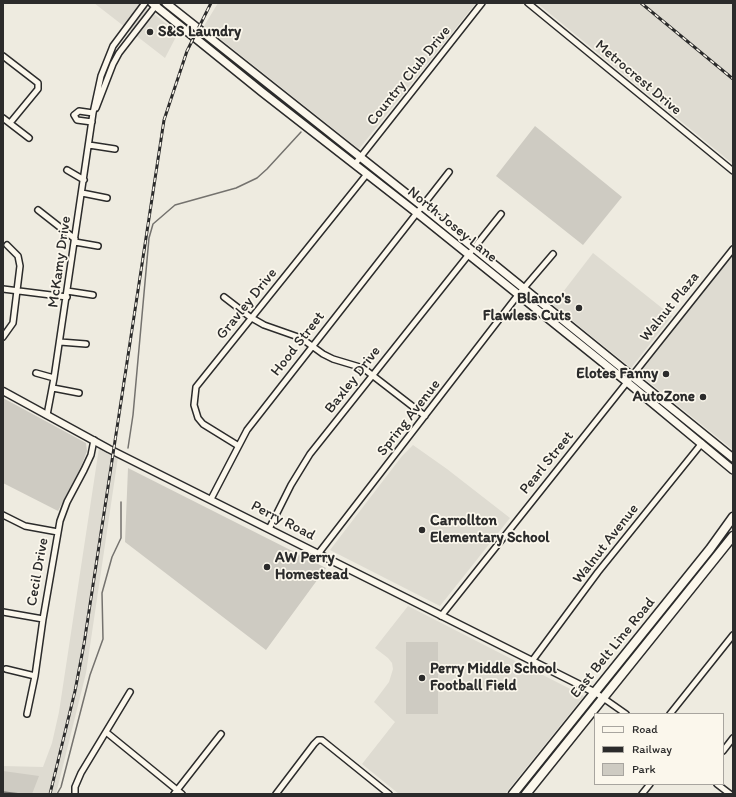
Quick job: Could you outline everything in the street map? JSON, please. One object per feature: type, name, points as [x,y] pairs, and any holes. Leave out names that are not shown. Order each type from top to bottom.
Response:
[{"type":"main road","name":"North Josey Lane","points":[[166,3],[422,206],[733,458]]},
{"type":"main road","name":"North Josey Lane","points":[[155,4],[262,92],[417,213],[627,382],[733,470]]},
{"type":"main road","name":"East Belt Line Road","points":[[513,794],[596,693],[710,549],[733,517]]},
{"type":"main road","name":"East Belt Line Road","points":[[526,794],[605,698],[733,536]]},
{"type":"street","name":"McKamy Drive","points":[[47,415],[53,388],[68,291],[93,113],[101,76],[113,46],[145,3]]},
{"type":"street","name":"Country Club Drive","points":[[355,164],[482,3]]},
{"type":"street","name":"Metrocrest Drive","points":[[528,3],[733,171]]},
{"type":"street","name":"McKamy Drive","points":[[93,113],[116,59],[127,41],[155,4]]},
{"type":"street","points":[[3,56],[38,83],[38,89],[10,123]]},
{"type":"street","points":[[92,122],[77,120],[74,115],[79,111],[93,113]]},
{"type":"street","points":[[3,118],[29,138]]},
{"type":"street","points":[[89,145],[115,149]]},
{"type":"street","points":[[67,170],[84,180]]},
{"type":"street","name":"Hood Street","points":[[211,499],[237,445],[247,430],[311,346],[449,172]]},
{"type":"street","name":"Gravley Drive","points":[[237,445],[203,424],[195,411],[194,396],[196,388],[250,317],[367,174]]},
{"type":"street","points":[[82,193],[107,198]]},
{"type":"street","points":[[38,210],[75,241],[98,246]]},
{"type":"street","name":"Baxley Drive","points":[[269,529],[291,485],[306,460],[501,214]]},
{"type":"street","points":[[3,337],[13,323],[20,261],[18,256],[7,245]]},
{"type":"street","name":"Walnut Plaza","points":[[627,382],[733,248]]},
{"type":"street","name":"Spring Avenue","points":[[318,554],[518,295],[553,254]]},
{"type":"street","points":[[3,289],[67,297]]},
{"type":"street","points":[[68,291],[93,295]]},
{"type":"street","points":[[224,297],[250,317],[274,329],[301,338],[311,346],[333,359],[357,365],[425,416]]},
{"type":"street","points":[[60,342],[86,344]]},
{"type":"street","points":[[36,373],[54,378]]},
{"type":"street","name":"Pearl Street","points":[[441,616],[627,382]]},
{"type":"street","points":[[53,388],[79,393]]},
{"type":"street","name":"Perry Road","points":[[3,391],[94,440],[596,693]]},
{"type":"street","name":"Cecil Drive","points":[[28,714],[35,676],[42,619],[58,532],[63,512],[91,454],[94,440]]},
{"type":"street","name":"Walnut Avenue","points":[[532,661],[598,572],[702,443]]},
{"type":"street","points":[[3,515],[31,527],[58,532]]},
{"type":"street","points":[[3,612],[42,619]]},
{"type":"street","points":[[671,713],[733,635]]},
{"type":"street","points":[[6,669],[35,676]]},
{"type":"street","points":[[75,794],[75,788],[89,758],[130,692]]},
{"type":"street","points":[[596,693],[625,713]]},
{"type":"street","points":[[106,732],[178,793],[221,734]]},
{"type":"street","points":[[724,750],[733,738]]},
{"type":"street","points":[[276,794],[318,740],[327,742],[389,794]]},
{"type":"street","points":[[642,794],[649,785]]},
{"type":"street","points":[[718,785],[730,794]]},
{"type":"shaded area","points":[[94,3],[140,3],[178,33],[165,58]]},
{"type":"shaded area","points":[[218,3],[476,3],[359,149],[204,26]]},
{"type":"shaded area","points":[[537,3],[733,3],[733,164]]},
{"type":"shaded area","points":[[593,253],[672,316],[631,368],[553,305]]},
{"type":"shaded area","points":[[733,255],[733,450],[639,374]]},
{"type":"shaded area","name":"Carrollton Elementary School","points":[[413,445],[447,469],[510,518],[440,606],[330,550],[402,456]]},
{"type":"shaded area","points":[[99,448],[118,457],[86,673],[56,794],[3,794],[3,766],[43,767],[52,743],[59,712]]},
{"type":"shaded area","points":[[408,606],[584,696],[505,794],[399,794],[362,764],[395,722],[374,702],[389,682],[393,669],[392,663],[388,658],[375,648]]},
{"type":"green space","points":[[535,126],[622,197],[583,245],[496,176]]},
{"type":"green space","points":[[3,398],[86,443],[87,451],[81,467],[58,511],[3,483]]},
{"type":"green space","points":[[128,468],[326,568],[266,650],[125,542]]},
{"type":"green space","name":"Perry Middle School Football Field","points":[[406,642],[438,642],[438,714],[406,714]]},
{"type":"green space","points":[[3,771],[39,776],[32,794],[3,794]]},
{"type":"waterway","points":[[128,448],[133,415],[149,238],[153,224],[175,205],[236,188],[257,178],[301,132]]},
{"type":"waterway","points":[[57,794],[61,787],[90,675],[103,639],[102,593],[112,557],[121,538],[121,502]]},
{"type":"waterway","points":[[3,792],[20,794]]},
{"type":"railway","points":[[50,794],[75,691],[84,644],[164,120],[187,51],[211,3]]},
{"type":"railway","points":[[641,3],[733,79]]},
{"type":"place","name":"S&S Laundry","points":[[150,32]]},
{"type":"place","name":"Blanco's Flawless Cuts","points":[[579,308]]},
{"type":"place","name":"Elotes Fanny","points":[[666,374]]},
{"type":"place","name":"AutoZone","points":[[703,397]]},
{"type":"place","name":"Carrollton Elementary School","points":[[422,530]]},
{"type":"place","name":"AW Perry Homestead","points":[[267,567]]},
{"type":"place","name":"Perry Middle School Football Field","points":[[422,678]]}]
